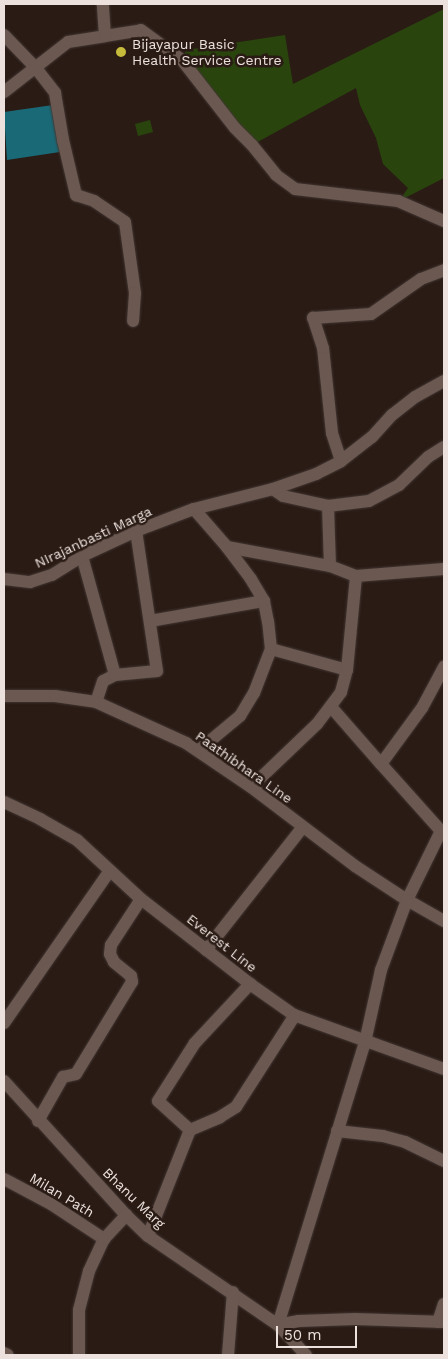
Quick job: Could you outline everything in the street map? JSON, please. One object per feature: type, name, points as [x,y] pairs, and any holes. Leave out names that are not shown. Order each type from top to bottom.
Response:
[{"type":"street","points":[[103,4],[105,36]]},
{"type":"street","points":[[4,92],[68,42],[141,30],[182,60],[235,128],[252,145],[276,175],[295,189],[398,200],[444,221]]},
{"type":"street","points":[[4,35],[35,67],[55,93],[63,140],[76,195],[94,201],[125,222],[135,293],[133,321]]},
{"type":"street","points":[[341,461],[332,433],[323,348],[313,318],[371,314],[421,279],[444,270]]},
{"type":"street","name":"NIrajanbasti Marga","points":[[4,579],[30,582],[52,575],[82,556],[136,531],[194,509],[273,489],[316,474],[341,461],[372,437],[392,415],[415,397],[444,381]]},
{"type":"street","points":[[273,489],[283,496],[328,506],[369,501],[399,485],[428,457],[444,448]]},
{"type":"street","points":[[328,506],[330,566]]},
{"type":"street","points":[[194,509],[228,547],[264,601],[270,649],[254,694],[240,716],[199,750]]},
{"type":"street","points":[[96,702],[103,682],[115,675],[157,671],[136,531]]},
{"type":"street","points":[[228,547],[330,566],[356,576],[444,569]]},
{"type":"street","points":[[82,556],[115,675]]},
{"type":"street","points":[[251,787],[332,708],[341,692],[347,670],[356,576]]},
{"type":"street","points":[[150,621],[264,601]]},
{"type":"street","points":[[270,649],[347,670]]},
{"type":"street","points":[[381,764],[422,708],[444,667]]},
{"type":"street","name":"Paathibhara Line","points":[[4,696],[55,696],[96,702],[199,750],[251,787],[302,828],[408,900],[444,921]]},
{"type":"street","points":[[332,708],[443,831],[408,900],[381,970],[364,1042],[278,1325],[299,1321],[355,1319],[441,1322],[444,1304]]},
{"type":"street","name":"Everest Line","points":[[4,802],[40,819],[77,840],[141,900],[250,984],[295,1015],[444,1070]]},
{"type":"street","points":[[206,950],[302,828]]},
{"type":"street","points":[[4,1022],[109,872]]},
{"type":"street","points":[[38,1121],[63,1077],[76,1074],[132,982],[131,976],[114,962],[110,954],[111,945],[141,900]]},
{"type":"street","points":[[190,1130],[158,1101],[195,1043],[250,984]]},
{"type":"street","points":[[148,1236],[190,1130],[220,1117],[236,1107],[295,1015]]},
{"type":"street","name":"Bhanu Marg","points":[[4,1081],[38,1121],[148,1236],[233,1292],[278,1325],[306,1355]]},
{"type":"street","points":[[337,1131],[383,1136],[405,1142],[444,1161]]},
{"type":"street","name":"Milan Path","points":[[4,1179],[51,1204],[104,1239]]},
{"type":"street","points":[[79,1355],[79,1310],[89,1271],[104,1239],[126,1215]]},
{"type":"street","points":[[228,1355],[233,1292]]},
{"type":"street","points":[[4,1353],[8,1355]]},
{"type":"green space","points":[[444,9],[444,178],[399,201],[408,188],[383,164],[376,138],[360,105],[356,88],[252,145],[182,60],[186,50],[285,35],[293,84]]},
{"type":"green space","points":[[150,120],[153,132],[138,136],[135,124]]},
{"type":"water","points":[[53,105],[60,152],[7,160],[4,112]]},
{"type":"place","name":"Bijayapur Basic Health Service Centre","points":[[121,52]]}]
